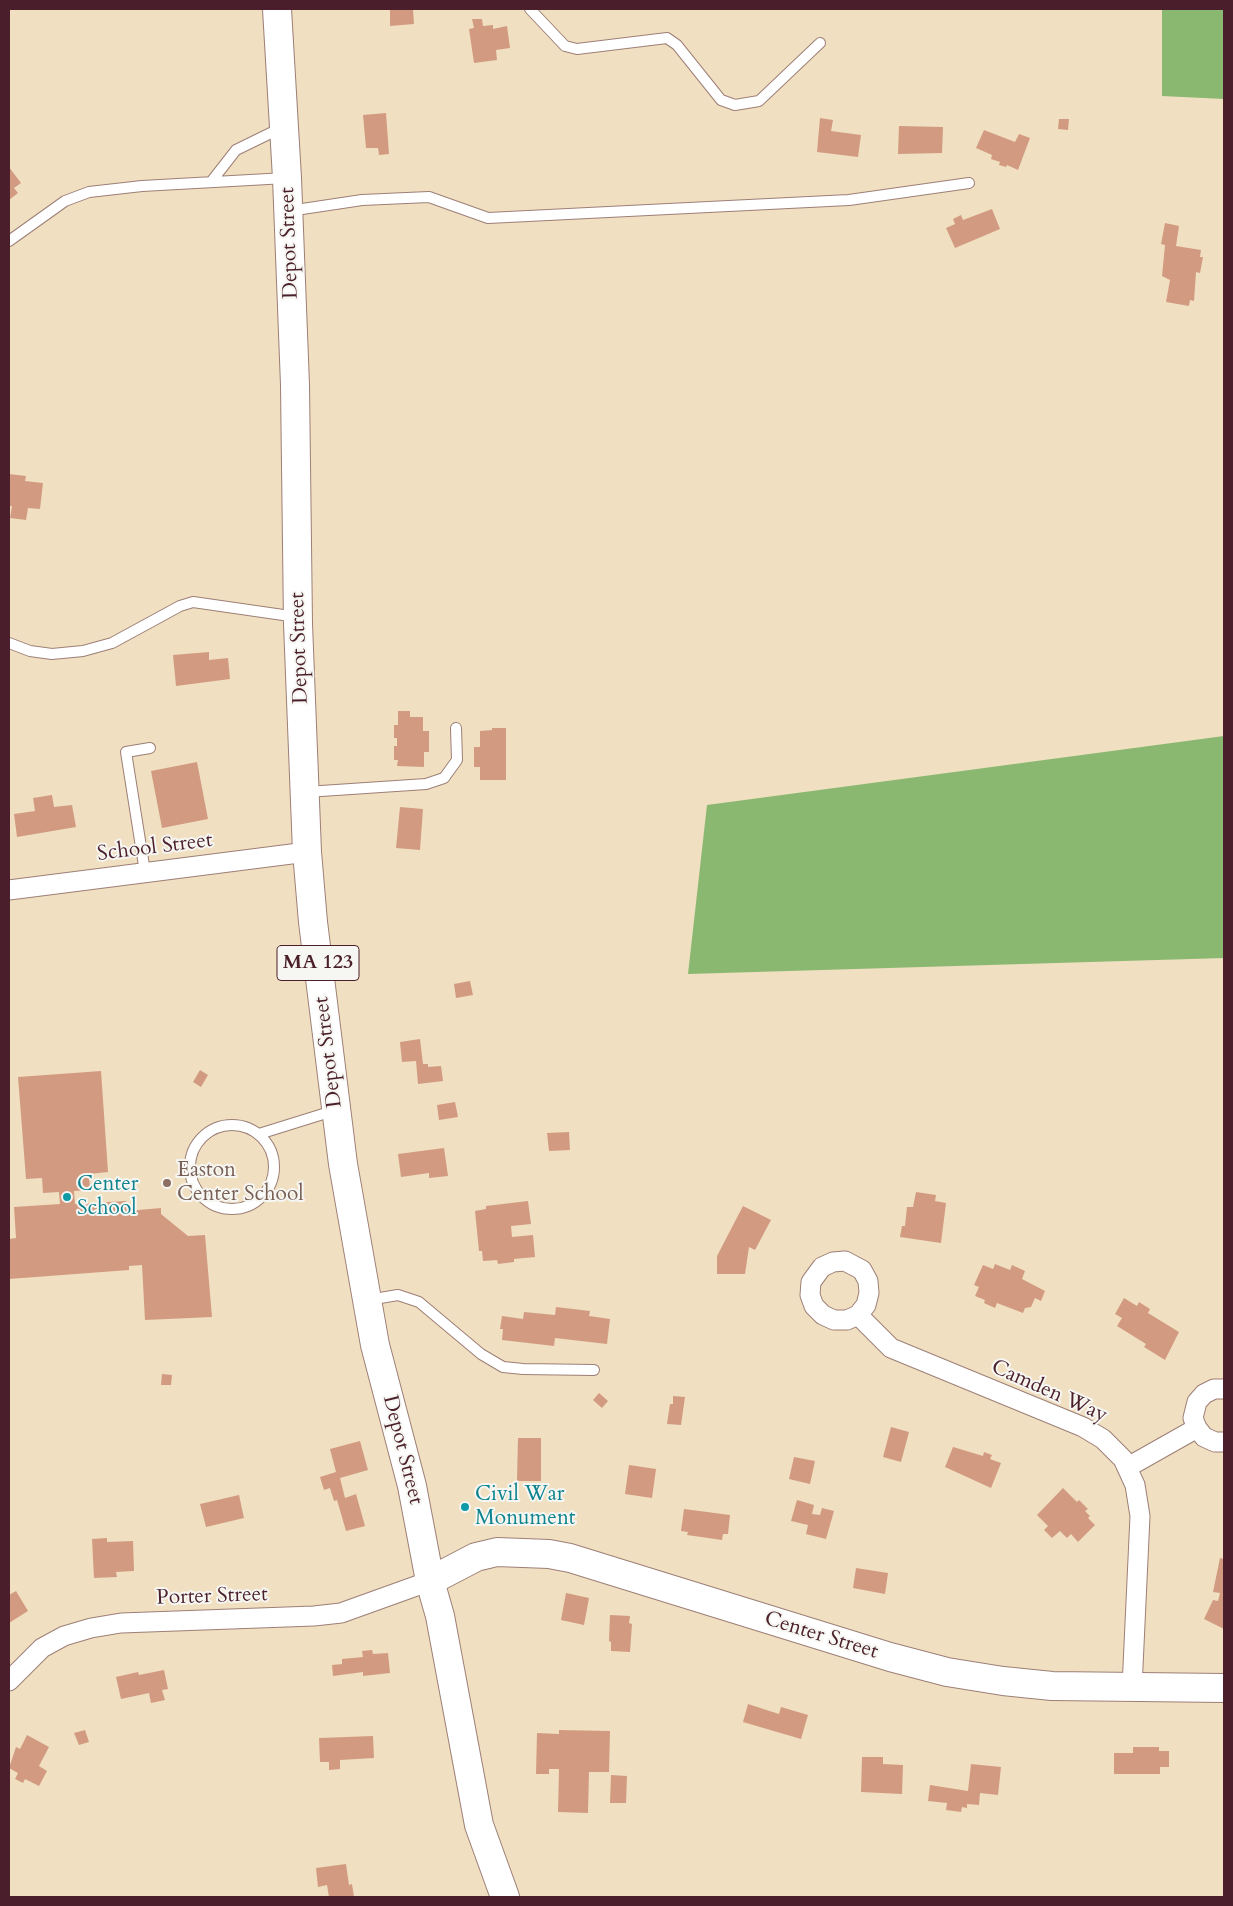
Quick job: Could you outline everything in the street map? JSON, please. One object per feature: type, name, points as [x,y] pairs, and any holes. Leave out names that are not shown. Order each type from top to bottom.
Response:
[{"type":"main road","name":"Depot Street","points":[[277,9],[287,178],[295,385],[298,617],[307,852],[336,1110],[343,1164],[375,1345],[412,1486],[430,1582],[440,1616],[479,1825],[505,1897]]},
{"type":"main road","name":"Center Street","points":[[430,1582],[476,1557],[497,1552],[549,1554],[570,1558],[890,1657],[947,1672],[1038,1684],[1132,1688],[1224,1688]]},
{"type":"street","name":"School Street","points":[[9,890],[307,852]]},
{"type":"street","name":"Camden Way","points":[[858,1315],[882,1340],[902,1354],[1090,1431],[1117,1452],[1128,1467],[1137,1492],[1140,1516],[1132,1688]]},
{"type":"street","points":[[1224,1389],[1208,1391],[1200,1398],[1194,1413],[1197,1428],[1210,1440],[1224,1442]]},
{"type":"street","points":[[1128,1467],[1197,1428]]},
{"type":"street","name":"Porter Street","points":[[9,1681],[42,1648],[64,1636],[90,1628],[120,1623],[314,1616],[341,1613],[430,1582]]},
{"type":"lane","points":[[530,9],[565,46],[577,49],[666,38],[677,46],[721,100],[735,105],[759,101],[820,43]]},
{"type":"lane","points":[[211,182],[236,150],[284,126]]},
{"type":"lane","points":[[9,240],[65,201],[89,192],[287,178]]},
{"type":"lane","points":[[288,211],[362,200],[429,197],[488,218],[849,200],[969,184]]},
{"type":"lane","points":[[9,643],[30,651],[52,654],[84,651],[112,643],[180,606],[193,602],[298,617]]},
{"type":"lane","points":[[305,792],[426,784],[444,778],[457,760],[456,728]]},
{"type":"lane","points":[[146,872],[126,752],[150,748]]},
{"type":"lane","points":[[259,1134],[268,1144],[273,1157],[272,1178],[262,1196],[251,1204],[238,1208],[225,1208],[212,1203],[201,1194],[192,1176],[192,1155],[198,1143],[207,1133],[220,1126],[233,1124],[247,1127],[259,1134],[336,1110]]},
{"type":"lane","points":[[367,1300],[398,1295],[419,1302],[481,1354],[502,1366],[523,1369],[594,1370]]},
{"type":"green space","points":[[1162,9],[1224,9],[1224,99],[1162,96]]},
{"type":"green space","points":[[1224,736],[1224,958],[688,974],[707,805]]},
{"type":"building","points":[[390,9],[413,9],[414,24],[390,26]]},
{"type":"building","points":[[472,19],[482,19],[483,26],[493,25],[493,29],[507,26],[510,48],[496,50],[497,60],[474,63],[469,29],[474,28]]},
{"type":"building","points":[[386,113],[389,154],[379,155],[378,148],[366,148],[363,115]]},
{"type":"building","points":[[820,118],[833,120],[831,131],[861,135],[858,157],[817,152]]},
{"type":"building","points":[[1059,119],[1069,119],[1068,130],[1058,129]]},
{"type":"building","points":[[899,126],[943,127],[942,153],[898,154]]},
{"type":"building","points":[[984,130],[1015,142],[1019,134],[1030,138],[1018,170],[1007,165],[1006,167],[999,165],[1000,162],[991,159],[992,155],[976,148]]},
{"type":"building","points":[[9,167],[21,183],[14,188],[18,193],[9,200]]},
{"type":"building","points":[[992,209],[1000,229],[955,248],[946,228],[955,224],[953,219],[961,215],[963,220]]},
{"type":"building","points":[[1165,223],[1179,226],[1176,246],[1201,250],[1200,257],[1203,257],[1200,273],[1196,272],[1194,301],[1190,300],[1189,306],[1166,302],[1170,280],[1162,276],[1165,245],[1161,244]]},
{"type":"building","points":[[9,474],[26,476],[25,481],[43,483],[40,509],[28,508],[26,520],[10,518],[12,506],[9,506]]},
{"type":"building","points":[[209,652],[209,660],[228,658],[230,679],[176,686],[173,655]]},
{"type":"building","points":[[398,711],[410,711],[410,717],[423,717],[423,731],[429,731],[429,752],[424,752],[424,767],[397,766],[398,760],[394,760],[394,746],[397,746],[397,738],[394,738],[394,725],[398,725]]},
{"type":"building","points":[[492,728],[506,728],[506,780],[480,780],[480,767],[474,767],[474,747],[480,747],[480,731],[492,730]]},
{"type":"building","points":[[197,762],[208,819],[162,828],[151,771]]},
{"type":"building","points":[[52,795],[54,807],[72,805],[76,827],[17,837],[14,814],[35,811],[33,798]]},
{"type":"building","points":[[400,807],[423,809],[420,850],[396,848]]},
{"type":"building","points":[[470,981],[473,995],[456,998],[454,984]]},
{"type":"building","points":[[420,1039],[423,1064],[428,1064],[428,1067],[441,1066],[443,1081],[418,1084],[416,1061],[402,1062],[400,1042]]},
{"type":"building","points":[[200,1070],[208,1075],[201,1087],[193,1082]]},
{"type":"building","name":"Center School","points":[[101,1071],[108,1172],[89,1174],[90,1190],[74,1191],[75,1204],[126,1201],[127,1211],[161,1208],[161,1214],[188,1236],[205,1235],[212,1317],[145,1320],[142,1265],[129,1266],[129,1270],[9,1279],[9,1239],[16,1238],[14,1207],[60,1204],[59,1192],[43,1193],[42,1178],[26,1179],[18,1077]]},
{"type":"building","points":[[455,1102],[458,1117],[439,1120],[437,1105]]},
{"type":"building","points":[[569,1132],[570,1150],[549,1151],[547,1133]]},
{"type":"building","points":[[444,1148],[448,1176],[429,1178],[429,1173],[401,1177],[398,1154]]},
{"type":"building","points":[[916,1192],[936,1195],[935,1201],[946,1203],[941,1243],[900,1237],[902,1226],[905,1226],[907,1207],[913,1207]]},
{"type":"building","points":[[528,1201],[531,1224],[511,1226],[512,1237],[533,1235],[535,1257],[514,1259],[514,1262],[498,1264],[497,1260],[483,1261],[482,1251],[479,1251],[475,1211],[486,1209],[486,1206]]},
{"type":"building","points":[[743,1206],[771,1220],[755,1250],[749,1247],[745,1274],[717,1274],[717,1256]]},
{"type":"building","points":[[995,1264],[1010,1270],[1012,1265],[1025,1271],[1022,1279],[1045,1291],[1041,1301],[1035,1298],[1031,1307],[1025,1308],[1023,1313],[997,1303],[995,1308],[984,1303],[985,1300],[975,1296],[979,1287],[974,1285],[983,1265],[993,1269]]},
{"type":"building","points":[[1124,1298],[1137,1306],[1139,1302],[1150,1309],[1148,1313],[1179,1332],[1165,1360],[1144,1347],[1146,1344],[1117,1326],[1122,1318],[1115,1314]]},
{"type":"building","points":[[556,1307],[590,1311],[589,1316],[610,1319],[607,1344],[555,1338],[554,1346],[502,1340],[503,1329],[500,1329],[502,1316],[523,1319],[524,1312],[555,1315]]},
{"type":"building","points":[[162,1374],[172,1375],[171,1385],[161,1385]]},
{"type":"building","points":[[599,1393],[608,1401],[602,1408],[593,1400]]},
{"type":"building","points":[[673,1396],[685,1397],[681,1425],[667,1424],[670,1404],[673,1404]]},
{"type":"building","points":[[891,1427],[909,1432],[901,1462],[883,1457]]},
{"type":"building","points":[[518,1438],[541,1438],[541,1481],[517,1481]]},
{"type":"building","points":[[360,1441],[368,1470],[340,1478],[345,1498],[356,1494],[365,1526],[346,1531],[337,1500],[334,1501],[330,1488],[324,1490],[320,1477],[336,1472],[330,1449]]},
{"type":"building","points":[[953,1447],[983,1456],[984,1452],[992,1455],[990,1459],[1001,1463],[991,1488],[945,1467]]},
{"type":"building","points":[[794,1457],[815,1461],[810,1484],[789,1479]]},
{"type":"building","points":[[629,1465],[656,1469],[652,1498],[625,1494]]},
{"type":"building","points":[[1063,1488],[1077,1502],[1079,1500],[1088,1509],[1085,1511],[1090,1516],[1088,1518],[1095,1525],[1078,1542],[1071,1534],[1067,1538],[1060,1531],[1052,1538],[1044,1530],[1048,1526],[1037,1515]]},
{"type":"building","points":[[239,1495],[244,1518],[206,1527],[200,1504]]},
{"type":"building","points":[[797,1500],[814,1505],[812,1514],[820,1515],[822,1508],[834,1511],[826,1539],[806,1534],[808,1525],[791,1521]]},
{"type":"building","points":[[684,1509],[730,1515],[728,1534],[723,1534],[722,1540],[687,1535],[688,1532],[681,1531]]},
{"type":"building","points":[[107,1538],[107,1542],[133,1541],[134,1571],[116,1572],[117,1577],[94,1578],[92,1539]]},
{"type":"building","points":[[1220,1558],[1224,1559],[1224,1629],[1204,1619],[1213,1600],[1218,1601],[1220,1593],[1213,1592]]},
{"type":"building","points":[[856,1568],[888,1573],[885,1594],[853,1588]]},
{"type":"building","points":[[16,1591],[28,1611],[9,1623],[9,1595]]},
{"type":"building","points":[[566,1593],[589,1598],[584,1625],[561,1620]]},
{"type":"building","points":[[610,1615],[630,1616],[629,1623],[632,1624],[630,1652],[611,1651],[611,1642],[609,1641]]},
{"type":"building","points":[[372,1650],[373,1654],[388,1653],[390,1673],[363,1676],[363,1672],[333,1676],[332,1665],[342,1664],[342,1659],[363,1657],[362,1651]]},
{"type":"building","points":[[164,1670],[168,1689],[162,1690],[165,1700],[151,1703],[149,1693],[121,1699],[116,1677],[138,1672],[139,1675]]},
{"type":"building","points":[[748,1704],[779,1714],[781,1707],[808,1715],[801,1739],[743,1722]]},
{"type":"building","points":[[85,1730],[89,1742],[79,1745],[74,1733]]},
{"type":"building","points":[[559,1730],[610,1731],[609,1772],[589,1772],[588,1813],[558,1812],[559,1769],[549,1769],[549,1774],[536,1774],[537,1733],[559,1734]]},
{"type":"building","points":[[27,1735],[49,1747],[39,1766],[47,1771],[39,1786],[25,1779],[23,1783],[15,1779],[18,1773],[9,1768],[16,1747],[20,1749]]},
{"type":"building","points":[[373,1736],[374,1758],[340,1760],[340,1769],[329,1770],[329,1762],[320,1762],[319,1738]]},
{"type":"building","points":[[1133,1747],[1159,1747],[1159,1751],[1169,1751],[1169,1767],[1160,1767],[1160,1774],[1114,1774],[1114,1753],[1133,1753]]},
{"type":"building","points":[[862,1757],[883,1757],[883,1764],[903,1765],[902,1794],[861,1792]]},
{"type":"building","points":[[971,1764],[1001,1767],[998,1795],[980,1793],[979,1805],[967,1804],[967,1808],[962,1807],[961,1812],[946,1810],[947,1803],[928,1801],[930,1785],[968,1791]]},
{"type":"building","points":[[611,1775],[627,1776],[626,1803],[610,1803]]},
{"type":"building","points":[[346,1864],[349,1885],[352,1884],[354,1897],[329,1897],[327,1885],[318,1887],[316,1868]]},
{"type":"place","name":"Easton Center School","points":[[167,1183]]},
{"type":"place","name":"Center School","points":[[67,1197]]},
{"type":"place","name":"Civil War Monument","points":[[465,1507]]}]
